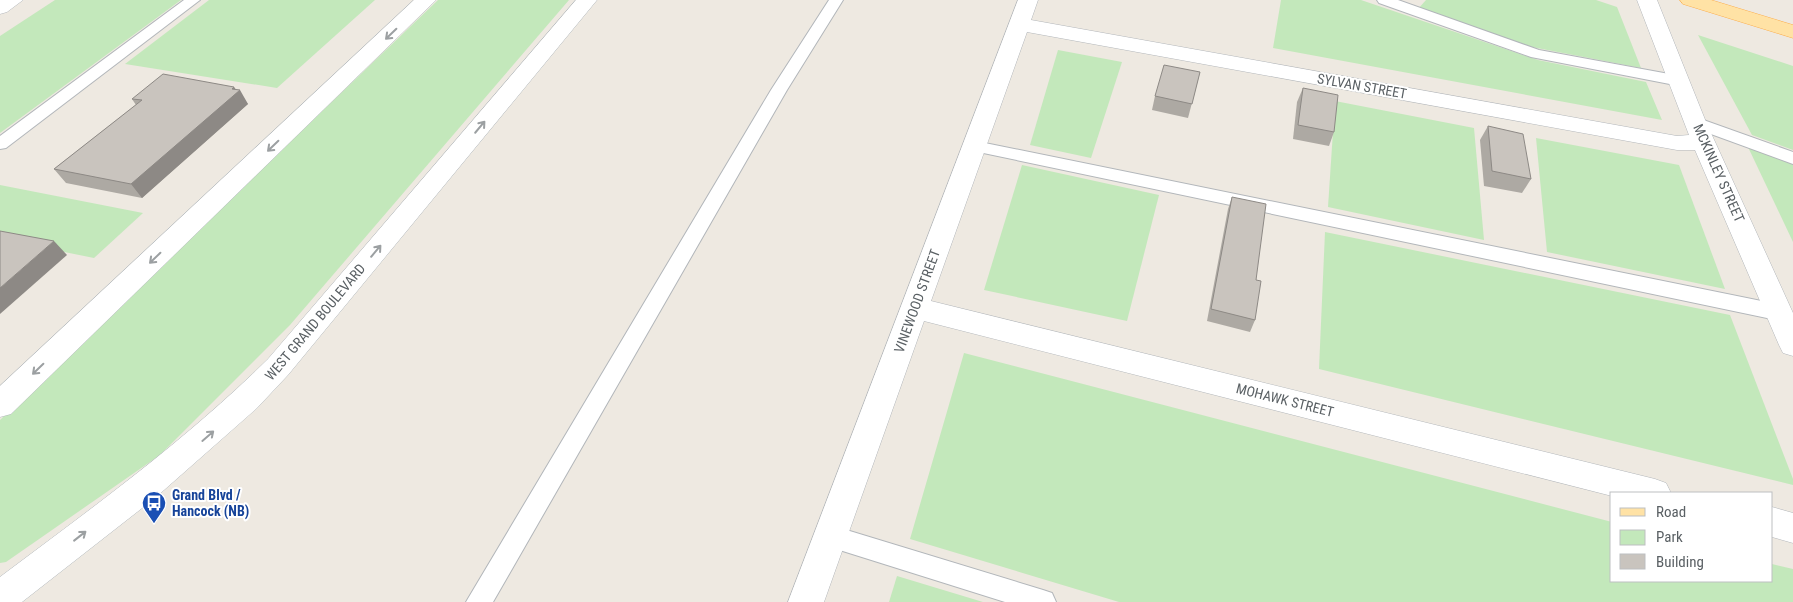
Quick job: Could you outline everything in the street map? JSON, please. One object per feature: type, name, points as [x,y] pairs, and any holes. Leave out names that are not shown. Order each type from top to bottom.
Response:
[{"type":"main road","points":[[1690,0],[1793,32]]},
{"type":"street","points":[[0,8],[13,0]]},
{"type":"street","points":[[0,405],[426,0]]},
{"type":"street","name":"WEST GRAND BOULEVARD","points":[[0,598],[208,437],[246,402],[278,367],[587,0]]},
{"type":"street","name":"VINEWOOD STREET","points":[[806,602],[1028,0]]},
{"type":"street","name":"MCKINLEY STREET","points":[[1647,0],[1700,132],[1781,313],[1793,345]]},
{"type":"street","name":"SYLVAN STREET","points":[[1019,24],[1677,142],[1700,132]]},
{"type":"street","name":"MOHAWK STREET","points":[[914,308],[1651,492]]},
{"type":"street","points":[[1773,522],[1793,528]]},
{"type":"street","points":[[0,580],[51,559]]},
{"type":"lane","points":[[0,144],[193,0]]},
{"type":"lane","points":[[479,602],[779,90],[836,0]]},
{"type":"lane","points":[[1384,0],[1536,54],[1680,81]]},
{"type":"lane","points":[[1700,132],[1793,158]]},
{"type":"lane","points":[[975,146],[1781,313]]},
{"type":"lane","points":[[830,536],[1043,602]]},
{"type":"green space","points":[[55,0],[181,0],[0,133],[0,36]]},
{"type":"green space","points":[[209,0],[375,0],[277,88],[125,64]]},
{"type":"green space","points":[[438,0],[569,0],[290,325],[160,455],[6,562],[0,563],[0,420]]},
{"type":"green space","points":[[1281,0],[1361,0],[1538,60],[1646,82],[1662,120],[1273,48]]},
{"type":"green space","points":[[1426,0],[1596,0],[1617,7],[1641,68],[1522,45],[1418,9]]},
{"type":"green space","points":[[1698,35],[1793,66],[1793,150],[1752,135]]},
{"type":"green space","points":[[1058,50],[1122,62],[1091,158],[1030,145]]},
{"type":"green space","points":[[1335,101],[1474,128],[1484,240],[1328,207]]},
{"type":"green space","points":[[1536,138],[1679,165],[1725,289],[1547,252]]},
{"type":"green space","points":[[1748,147],[1793,163],[1793,242]]},
{"type":"green space","points":[[1022,165],[1159,195],[1127,321],[984,290]]},
{"type":"green space","points":[[0,185],[143,213],[94,258],[0,239]]},
{"type":"green space","points":[[1325,232],[1730,315],[1793,479],[1793,485],[1319,369]]},
{"type":"green space","points":[[964,353],[1610,521],[1610,582],[1773,582],[1773,564],[1793,569],[1793,602],[1119,602],[910,539]]},
{"type":"green space","points":[[897,576],[983,602],[889,602]]},
{"type":"building","points":[[1164,65],[1200,72],[1192,104],[1155,96]]},
{"type":"building","points":[[163,74],[234,87],[232,89],[240,90],[131,184],[54,169],[142,100],[132,99]]},
{"type":"building","points":[[1303,88],[1338,95],[1334,132],[1298,125]]},
{"type":"building","points":[[1488,126],[1523,134],[1531,179],[1492,171]]},
{"type":"building","points":[[1232,197],[1266,204],[1256,280],[1261,281],[1255,320],[1211,309]]},
{"type":"building","points":[[0,231],[54,241],[0,288]]},
{"type":"place","name":"Grand Blvd / Hancock (NB)","points":[[154,524]]}]
